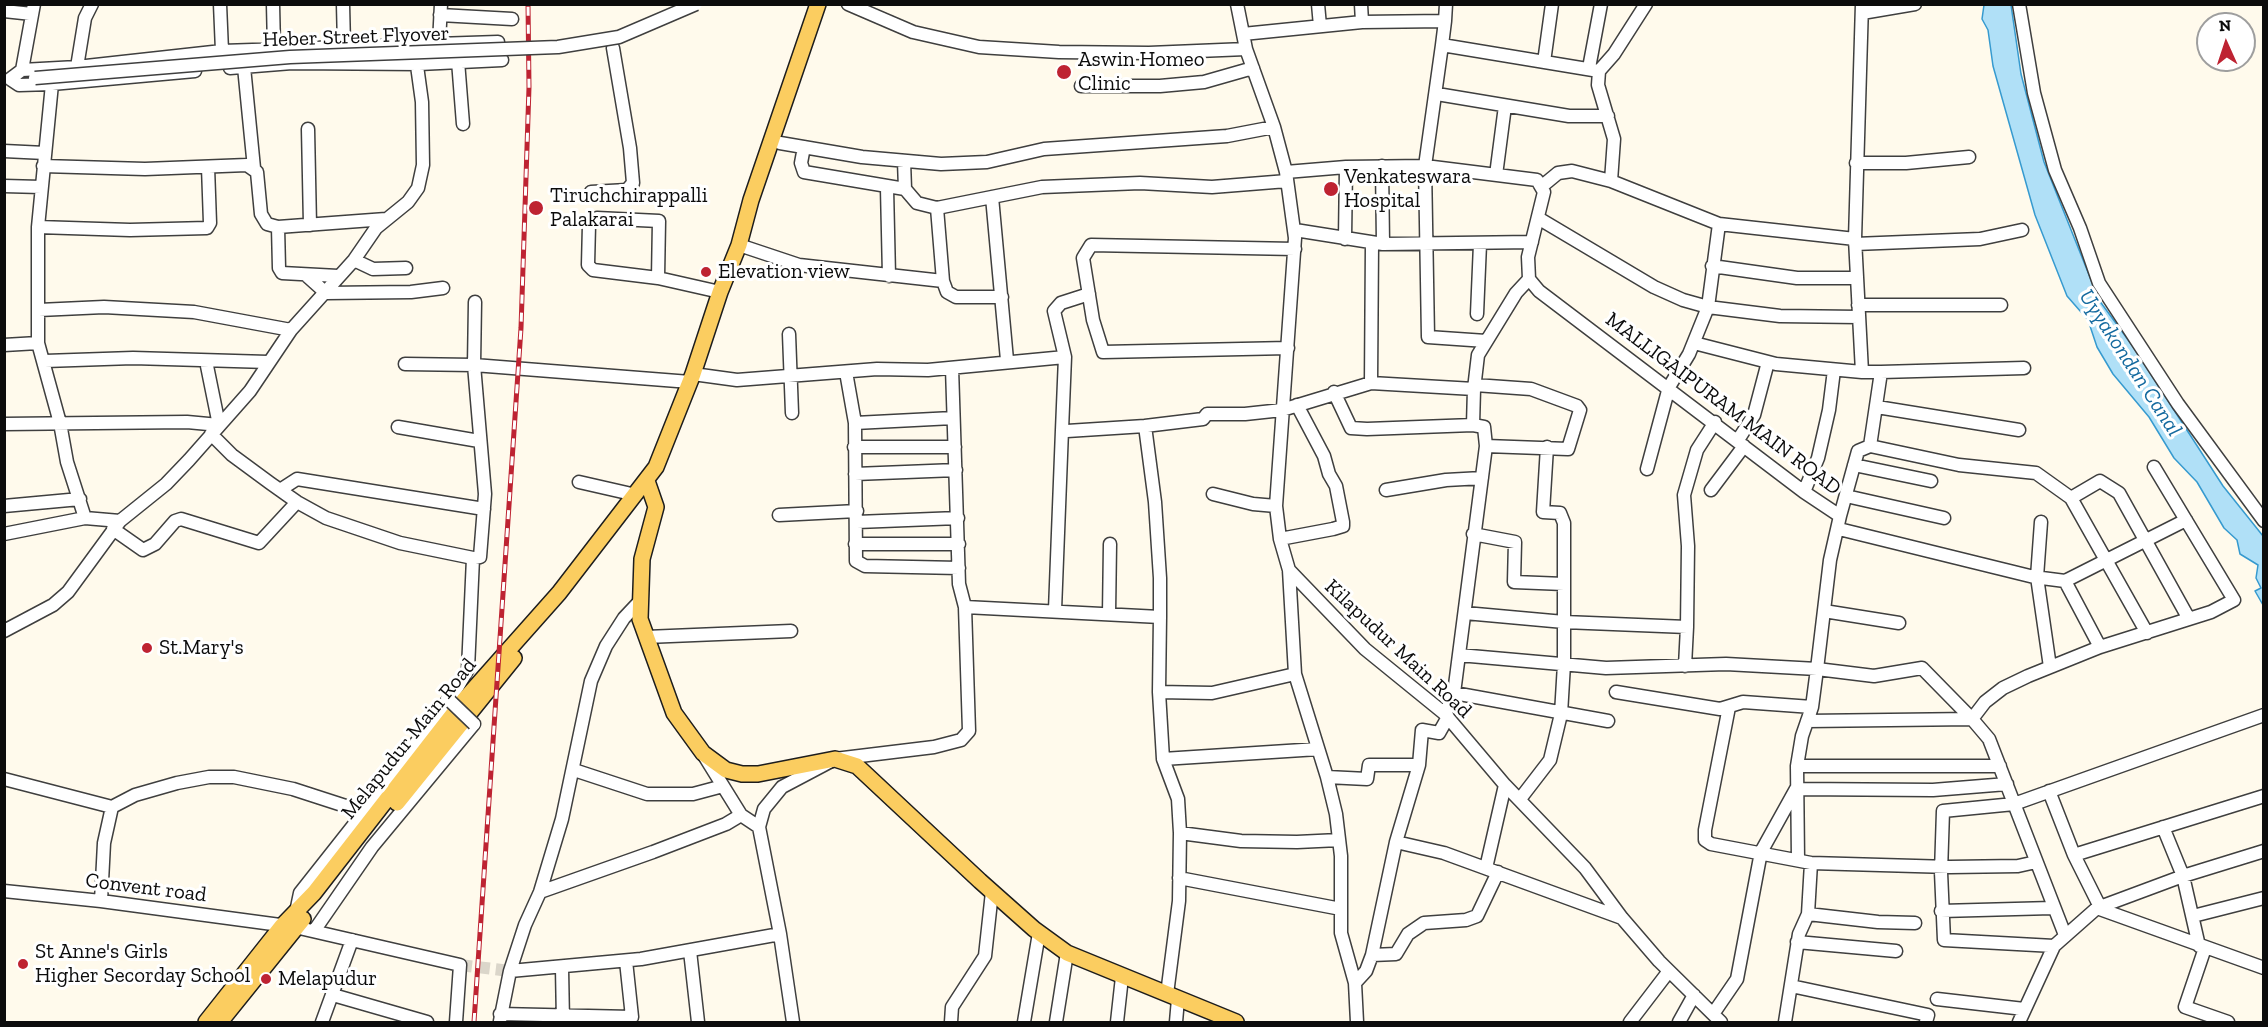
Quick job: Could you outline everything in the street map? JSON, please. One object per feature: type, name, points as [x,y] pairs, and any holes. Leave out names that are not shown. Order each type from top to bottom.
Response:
[{"type":"main road","name":"Melapudur Main Road","points":[[220,1023],[291,922],[323,898],[472,708],[620,531],[656,467],[692,378],[818,4]]},
{"type":"main road","name":"Melapudur Main Road","points":[[206,1023],[291,922],[464,700],[559,593],[647,481]]},
{"type":"main road","points":[[647,481],[656,507],[642,560],[640,619],[674,713],[703,753],[726,770],[742,774],[758,774],[835,759],[857,766],[992,892],[1039,933],[1067,953],[1236,1023]]},
{"type":"street","points":[[77,67],[85,18],[92,4]]},
{"type":"street","points":[[220,4],[222,51]]},
{"type":"street","points":[[273,4],[274,48]]},
{"type":"street","points":[[344,4],[344,46]]},
{"type":"street","name":"Heber Street Flyover","points":[[7,79],[290,57],[558,47],[619,37],[696,4]]},
{"type":"street","points":[[848,4],[913,32],[979,47],[1059,52],[1149,53],[1246,49]]},
{"type":"street","name":"Kilapudur Main Road","points":[[1237,4],[1246,49],[1274,127],[1286,176],[1295,230],[1276,506],[1280,538],[1289,570],[1365,649],[1446,716],[1505,785],[1585,868],[1622,918],[1669,971],[1717,1018]]},
{"type":"street","points":[[1318,4],[1320,26]]},
{"type":"street","points":[[1361,4],[1362,22]]},
{"type":"street","points":[[1446,4],[1437,94],[1425,166],[1428,337],[1486,341]]},
{"type":"street","points":[[1544,62],[1552,4]]},
{"type":"street","points":[[1601,4],[1594,69],[1614,139],[1611,181]]},
{"type":"street","points":[[1442,45],[1594,69],[1614,54],[1647,4]]},
{"type":"street","points":[[1862,372],[1855,241],[1862,9],[1915,4]]},
{"type":"street","points":[[2019,4],[2034,93],[2055,170],[2080,228],[2099,283],[2178,404],[2264,521]]},
{"type":"street","points":[[4,11],[33,9],[22,69]]},
{"type":"street","points":[[439,43],[440,10],[512,19]]},
{"type":"street","points":[[1243,34],[1362,22],[1445,21]]},
{"type":"street","points":[[498,42],[222,51],[77,67],[22,69],[7,79],[19,86],[292,63],[418,64],[502,60]]},
{"type":"street","points":[[4,631],[53,605],[68,592],[116,525],[166,484],[250,391],[291,330],[354,260],[376,228],[418,188],[423,165],[418,64],[414,44]]},
{"type":"street","points":[[591,192],[627,190],[633,183],[630,148],[613,48]]},
{"type":"street","points":[[458,61],[463,124]]},
{"type":"street","points":[[244,67],[254,168],[257,172],[261,214],[267,224],[278,227],[386,219]]},
{"type":"street","points":[[1082,86],[1160,86],[1204,82],[1253,68]]},
{"type":"street","points":[[52,84],[38,227],[38,343],[45,361],[67,462],[85,518]]},
{"type":"street","points":[[1437,94],[1569,116],[1608,116]]},
{"type":"street","points":[[1496,176],[1505,106]]},
{"type":"street","points":[[780,142],[904,161],[941,164],[987,162],[1044,149],[1227,136],[1274,127]]},
{"type":"street","points":[[308,129],[310,225]]},
{"type":"street","points":[[804,147],[801,163],[804,172],[887,188],[905,189]]},
{"type":"street","points":[[4,152],[45,153]]},
{"type":"street","points":[[1856,163],[1906,163],[1969,157]]},
{"type":"street","points":[[904,161],[905,189],[917,203],[937,208],[1042,187],[1150,183],[1212,187],[1346,167],[1425,166],[1537,180],[1544,192],[1528,257],[1529,279],[1516,293],[1478,355],[1473,425]]},
{"type":"street","points":[[43,166],[85,169],[247,165],[254,168]]},
{"type":"street","points":[[1371,383],[1382,166]]},
{"type":"street","points":[[38,227],[130,230],[207,228],[210,223],[208,167]]},
{"type":"street","points":[[1345,239],[1346,167]]},
{"type":"street","points":[[1541,187],[1558,173],[1572,171],[1611,181],[1719,224],[1855,241],[1980,238],[2022,230]]},
{"type":"street","points":[[4,186],[41,187]]},
{"type":"street","points":[[887,188],[889,276]]},
{"type":"street","points":[[992,197],[1007,360]]},
{"type":"street","points":[[937,208],[943,281],[947,292],[956,297],[1002,297]]},
{"type":"street","points":[[658,278],[659,221],[597,218],[591,221],[588,225],[590,268],[658,278],[720,292]]},
{"type":"street","points":[[1538,218],[1654,287],[1708,307],[1798,317],[1859,311],[2001,305]]},
{"type":"street","points":[[1647,469],[1669,387],[1694,343],[1708,307],[1719,224]]},
{"type":"street","points":[[278,227],[279,268],[289,275],[338,276]]},
{"type":"street","points":[[1295,230],[1378,243],[1532,242]]},
{"type":"street","points":[[739,244],[799,265],[943,281]]},
{"type":"street","points":[[1476,314],[1480,244]]},
{"type":"street","points":[[1288,348],[1103,352],[1083,258],[1091,245],[1295,249]]},
{"type":"street","points":[[354,260],[373,269],[406,268]]},
{"type":"street","points":[[1712,266],[1797,278],[1857,279]]},
{"type":"street","points":[[307,276],[326,293],[401,293],[443,288]]},
{"type":"street","name":"MALLIGAIPURAM MAIN ROAD","points":[[1529,279],[1539,291],[1669,387],[1804,492],[1840,516],[1839,529],[1830,560],[1812,707],[1797,766],[1796,789],[1809,914]]},
{"type":"street","points":[[1055,610],[1065,357],[1054,311],[1061,303],[1089,294]]},
{"type":"street","points":[[206,361],[215,429],[232,455],[280,490],[326,518],[400,543],[473,558],[480,557],[484,482],[474,365],[475,302]]},
{"type":"street","points":[[39,310],[104,307],[194,312],[291,330]]},
{"type":"street","points":[[789,334],[792,413]]},
{"type":"street","points":[[4,345],[38,343]]},
{"type":"street","points":[[1694,343],[1768,362],[1834,370],[1881,372],[2024,368]]},
{"type":"street","points":[[405,364],[474,365],[736,380],[846,372],[952,368],[1007,360],[1065,357]]},
{"type":"street","points":[[45,361],[124,358],[268,362]]},
{"type":"street","points":[[1711,490],[1741,443],[1754,415],[1768,362]]},
{"type":"street","points":[[793,1023],[780,934],[759,826],[764,808],[782,787],[835,759],[934,747],[961,740],[969,731],[965,607],[959,584],[952,368]]},
{"type":"street","points":[[1804,492],[1818,458],[1829,410],[1834,370]]},
{"type":"street","points":[[846,372],[855,423],[856,561],[860,565],[959,567]]},
{"type":"street","points":[[1870,446],[1881,372]]},
{"type":"street","points":[[1062,430],[1145,426],[1203,419],[1207,414],[1245,414],[1282,410],[1334,392],[1371,383],[1474,387],[1517,386],[1579,407],[1570,448],[1486,446]]},
{"type":"street","points":[[1334,392],[1351,428],[1473,425],[1484,427],[1486,446],[1454,693],[1439,733],[1422,730],[1419,765],[1396,842],[1372,955],[1366,971],[1355,983]]},
{"type":"street","points":[[1280,538],[1343,526],[1336,486],[1329,474],[1324,456],[1297,405]]},
{"type":"street","points":[[1877,407],[2019,430]]},
{"type":"street","points":[[855,423],[953,418]]},
{"type":"street","points":[[4,424],[187,422],[215,429]]},
{"type":"street","points":[[1685,666],[1688,546],[1685,484],[1697,450],[1715,422]]},
{"type":"street","points":[[1145,426],[1160,562],[1159,692],[1163,759],[1178,799],[1180,833],[1178,911],[1172,997],[1176,1023]]},
{"type":"street","points":[[398,427],[479,441]]},
{"type":"street","points":[[1840,516],[1858,451],[1870,446],[1959,465],[2036,473],[2071,498],[2147,633]]},
{"type":"street","points":[[854,447],[955,447]]},
{"type":"street","points":[[1520,799],[1550,760],[1561,714],[1564,664],[1563,517],[1560,513],[1543,512],[1547,447]]},
{"type":"street","points":[[1854,465],[1931,481]]},
{"type":"street","points":[[1972,719],[1985,702],[2003,688],[2100,647],[2189,619],[2234,600],[2154,467]]},
{"type":"street","points":[[855,474],[956,470]]},
{"type":"street","points":[[1386,490],[1446,480],[1482,478]]},
{"type":"street","points":[[280,490],[297,479],[484,508]]},
{"type":"street","points":[[2071,498],[2100,481],[2119,493],[2189,619]]},
{"type":"street","points":[[579,482],[636,495]]},
{"type":"street","points":[[1213,494],[1253,504],[1276,506]]},
{"type":"street","points":[[1846,496],[1944,518]]},
{"type":"street","points":[[4,506],[80,499]]},
{"type":"street","points":[[4,534],[85,518],[116,525],[143,550],[155,544],[175,521],[181,519],[259,543],[297,502]]},
{"type":"street","points":[[779,515],[958,518]]},
{"type":"street","points":[[1839,529],[2037,578],[2065,581],[2186,520]]},
{"type":"street","points":[[2041,522],[2037,578],[2050,667]]},
{"type":"street","points":[[1473,534],[1515,542],[1514,582],[1564,584]]},
{"type":"street","points":[[855,544],[959,544]]},
{"type":"street","points":[[1109,614],[1110,544]]},
{"type":"street","points":[[291,922],[300,893],[364,812],[447,698],[457,688],[468,669],[467,637],[473,558]]},
{"type":"street","points":[[1289,570],[1294,674],[1327,777],[1339,840],[1343,947],[1355,983],[1358,1023]]},
{"type":"street","points":[[2065,581],[2100,647]]},
{"type":"street","points":[[626,961],[632,1017],[500,1018],[510,972],[525,925],[540,892],[574,771],[591,681],[606,646],[624,618],[640,601]]},
{"type":"street","points":[[965,607],[1160,617]]},
{"type":"street","points":[[1824,611],[1899,623]]},
{"type":"street","points":[[1465,613],[1564,622],[1687,627]]},
{"type":"street","points":[[646,637],[791,631]]},
{"type":"street","points":[[1459,655],[1606,668],[1726,664],[1817,669],[1874,676],[1922,668],[1989,739],[2052,908],[2065,936]]},
{"type":"street","points":[[1159,692],[1212,693],[1294,674]]},
{"type":"street","points":[[1616,692],[1720,709],[1737,702],[1812,707]]},
{"type":"street","points":[[1454,693],[1608,721]]},
{"type":"street","points":[[314,931],[372,847],[474,724],[447,698]]},
{"type":"street","points":[[1729,707],[1704,835],[1711,844],[1804,861],[1941,866],[2018,866],[2036,862]]},
{"type":"street","points":[[2054,946],[1948,942],[1942,935],[1943,811],[2014,804],[2264,715]]},
{"type":"street","points":[[1808,721],[1972,719]]},
{"type":"street","points":[[1163,759],[1318,749]]},
{"type":"street","points":[[703,753],[741,815],[759,826]]},
{"type":"street","points":[[1327,777],[1367,778],[1369,765],[1419,765]]},
{"type":"street","points":[[1797,766],[2000,766]]},
{"type":"street","points":[[574,771],[647,794],[693,794],[723,786]]},
{"type":"street","points":[[4,779],[112,807],[135,795],[177,783],[209,777],[234,777],[293,789],[364,812]]},
{"type":"street","points":[[1717,1018],[1737,979],[1761,852],[1796,789],[1934,790],[2007,783]]},
{"type":"street","points":[[1486,868],[1505,785]]},
{"type":"street","points":[[2049,792],[2098,907],[2264,968]]},
{"type":"street","points":[[2074,855],[2263,797]]},
{"type":"street","points":[[101,901],[104,843],[112,807]]},
{"type":"street","points":[[540,892],[653,852],[741,815]]},
{"type":"street","points":[[2163,827],[2182,876],[2202,947],[2185,1007],[2228,1023]]},
{"type":"street","points":[[1180,833],[1241,841],[1339,840]]},
{"type":"street","points":[[1396,842],[1486,868],[1622,918]]},
{"type":"street","points":[[2019,1023],[2054,946],[2098,907],[2182,876],[2264,851]]},
{"type":"street","points":[[1372,955],[1396,954],[1408,934],[1424,923],[1477,916],[1498,873]]},
{"type":"street","points":[[1179,878],[1341,909]]},
{"type":"street","name":"Convent road","points":[[4,891],[291,922],[314,931],[460,965],[456,1023]]},
{"type":"street","points":[[951,1023],[952,1007],[985,956],[992,892]]},
{"type":"street","points":[[2193,916],[2264,898]]},
{"type":"street","points":[[1941,911],[2052,908]]},
{"type":"street","points":[[1785,1023],[1797,942],[1809,914],[1878,922],[1915,923]]},
{"type":"street","points":[[1024,1023],[1039,933]]},
{"type":"street","points":[[510,972],[626,961],[780,934]]},
{"type":"street","points":[[322,1023],[352,940]]},
{"type":"street","points":[[1797,942],[1896,951]]},
{"type":"street","points":[[690,951],[698,1023]]},
{"type":"street","points":[[1056,1023],[1067,953]]},
{"type":"street","points":[[562,968],[563,1018]]},
{"type":"street","points":[[1630,1023],[1669,971]]},
{"type":"street","points":[[1117,1023],[1122,977]]},
{"type":"street","points":[[1791,986],[1928,1015],[1926,1023]]},
{"type":"street","points":[[333,995],[427,1023]]},
{"type":"street","points":[[1679,1023],[1694,995]]},
{"type":"street","points":[[1937,999],[2024,1009]]},
{"type":"water","name":"Uyyakondan Canal","points":[[1984,5],[2011,5],[2021,74],[2044,162],[2099,300],[2134,348],[2223,486],[2263,536],[2263,605],[2255,591],[2261,588],[2256,578],[2258,565],[2240,554],[2237,540],[2224,528],[2197,482],[2174,458],[2149,417],[2113,374],[2097,347],[2088,320],[2067,296],[2035,215],[1993,66],[1988,30],[1982,19]]},
{"type":"tunnel","points":[[460,965],[510,971]]},
{"type":"railway","points":[[474,1022],[521,328],[529,87],[528,4]]},
{"type":"place","name":"Aswin Homeo Clinic","points":[[1064,72]]},
{"type":"place","name":"Venkateswara Hospital","points":[[1331,189]]},
{"type":"place","name":"Tiruchchirappalli Palakarai","points":[[536,208]]},
{"type":"place","name":"Elevation view","points":[[706,272]]},
{"type":"place","name":"St.Mary's","points":[[147,648]]},
{"type":"place","name":"St Anne's Girls Higher Secorday School","points":[[23,964]]},
{"type":"place","name":"Melapudur","points":[[266,979]]}]
